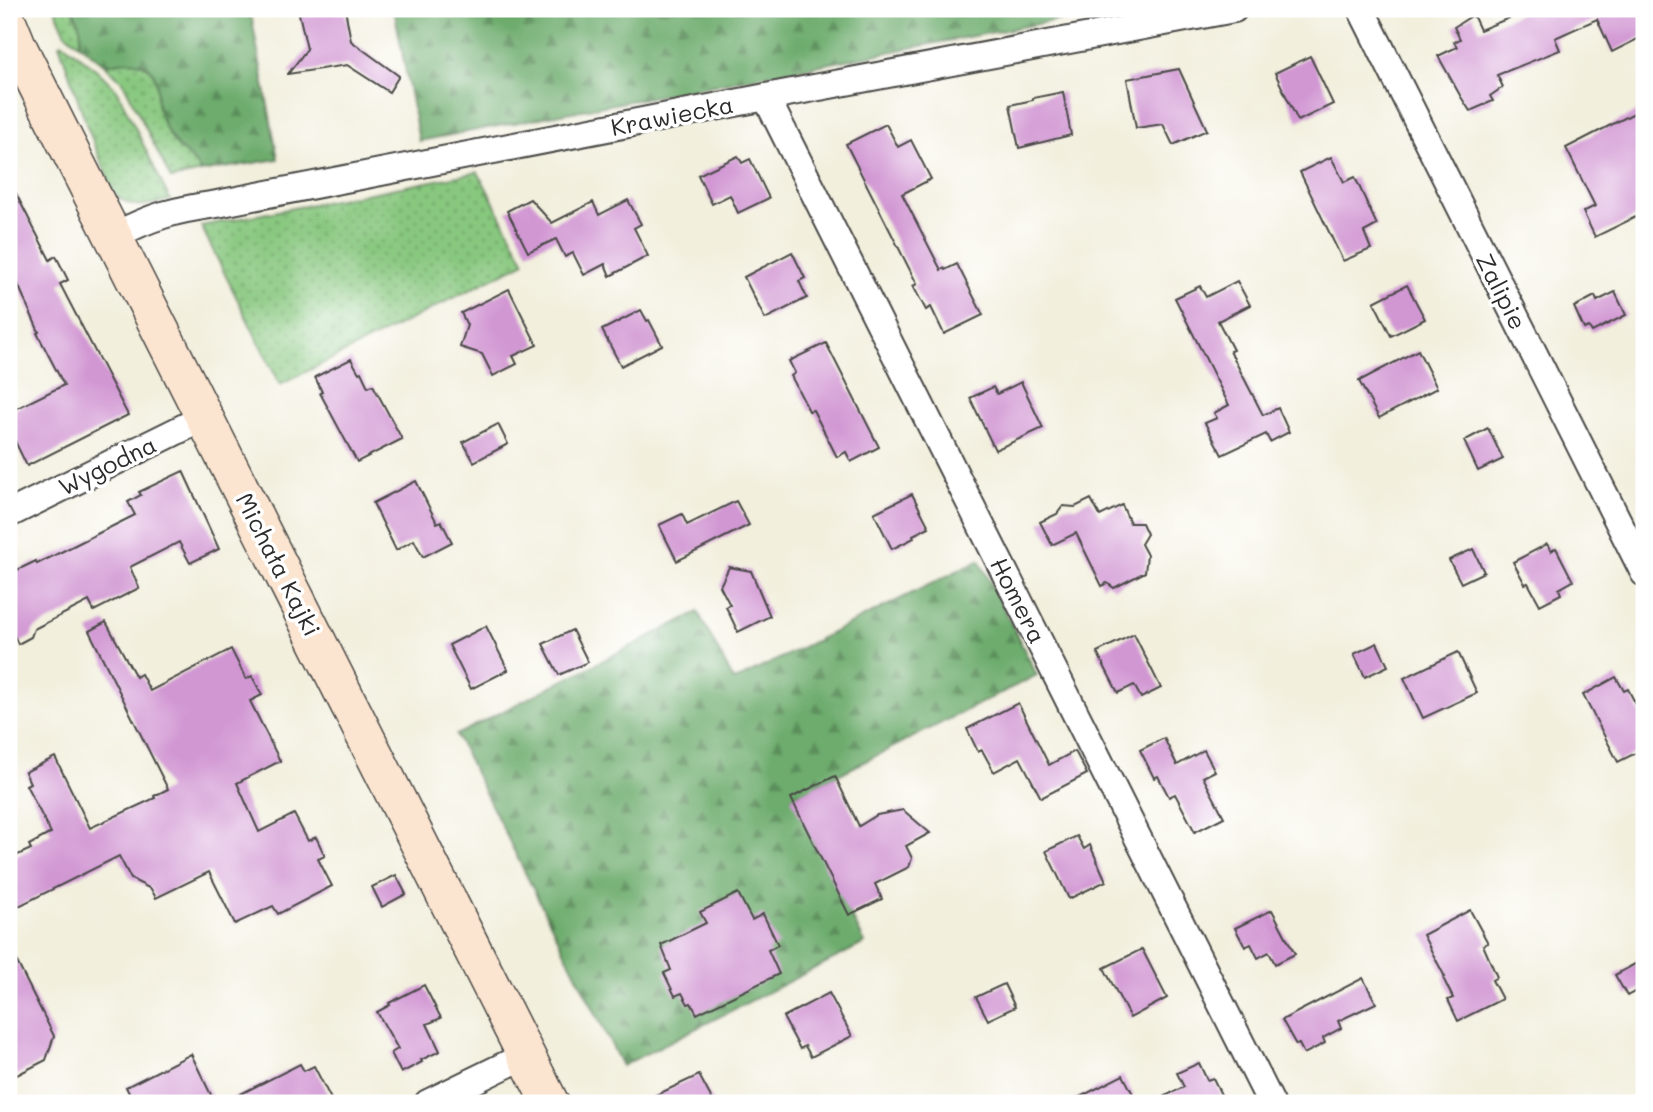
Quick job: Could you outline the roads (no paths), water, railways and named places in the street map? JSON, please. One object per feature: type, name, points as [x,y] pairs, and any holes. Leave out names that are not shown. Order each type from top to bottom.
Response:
[{"type":"street","name":"Krawiecka","points":[[114,236],[140,222],[182,209],[1234,9]]},
{"type":"street","name":"Zalipie","points":[[1360,9],[1644,573]]},
{"type":"street","name":"Michała Kajki","points":[[9,25],[23,58],[550,1103]]},
{"type":"street","name":"Homera","points":[[766,97],[1271,1103]]},
{"type":"street","name":"Wygodna","points":[[9,514],[205,417]]},
{"type":"street","points":[[428,1103],[526,1055]]}]
